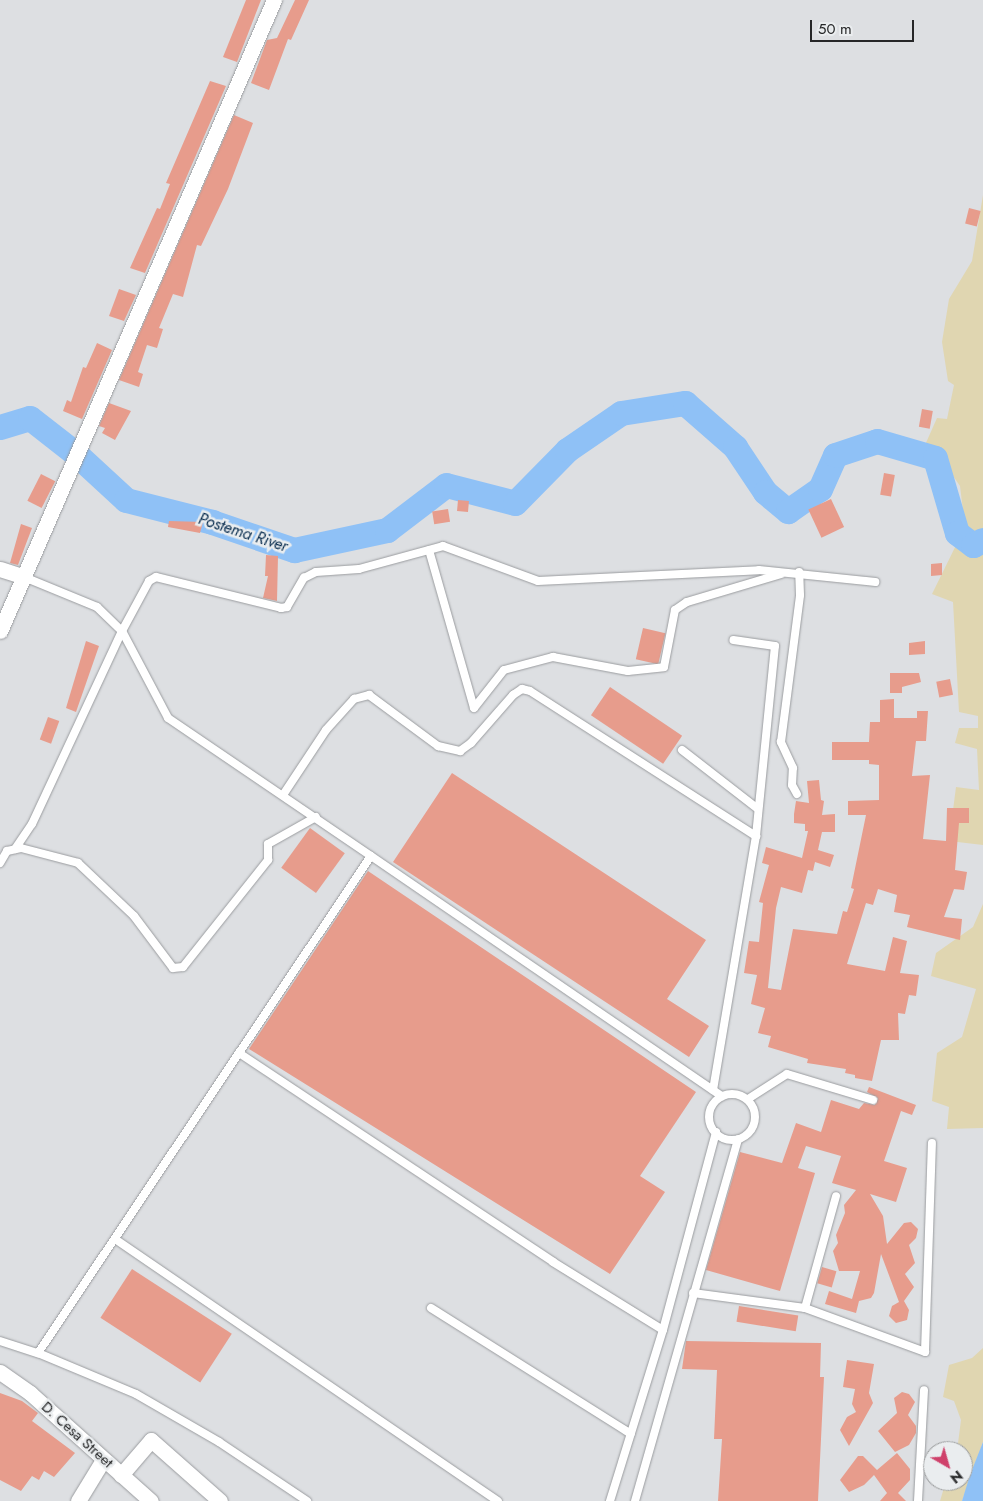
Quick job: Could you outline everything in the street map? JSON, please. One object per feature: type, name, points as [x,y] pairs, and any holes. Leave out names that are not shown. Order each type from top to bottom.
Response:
[{"type":"street","points":[[0,631],[274,0]]},
{"type":"street","points":[[0,568],[24,577]]},
{"type":"street","name":"D. Cesa Street","points":[[0,1372],[30,1393],[151,1501]]},
{"type":"street","points":[[121,1475],[150,1440],[220,1501]]},
{"type":"street","points":[[83,1499],[103,1460]]},
{"type":"lane","points":[[16,849],[32,824],[99,686],[122,631],[149,581],[156,576],[281,608],[287,607],[304,578],[316,572],[360,569],[443,546],[455,548],[538,581],[759,570],[799,572],[829,579],[875,582]]},
{"type":"lane","points":[[429,550],[474,708],[504,670],[554,657],[628,672],[664,667],[674,610],[687,602],[788,572]]},
{"type":"lane","points":[[798,794],[792,786],[793,768],[781,742],[800,595],[799,572]]},
{"type":"lane","points":[[24,577],[97,607],[122,631],[168,718],[316,817],[722,1096],[736,1094],[748,1099],[756,1119],[750,1132],[738,1139],[726,1139],[716,1132]]},
{"type":"lane","points":[[713,1090],[756,836],[775,646],[734,640]]},
{"type":"lane","points":[[283,795],[326,730],[354,698],[369,695],[382,702],[438,746],[460,752],[471,743],[512,694],[522,689],[539,696],[756,836]]},
{"type":"lane","points":[[682,750],[758,809]]},
{"type":"lane","points":[[0,863],[7,851],[16,849],[78,863],[134,916],[173,968],[178,968],[183,967],[268,860],[268,844],[316,817]]},
{"type":"lane","points":[[38,1353],[371,856]]},
{"type":"lane","points":[[239,1053],[553,1262],[663,1330]]},
{"type":"lane","points":[[748,1099],[787,1074],[873,1100]]},
{"type":"lane","points":[[610,1501],[663,1330],[716,1132],[710,1112],[722,1096]]},
{"type":"lane","points":[[635,1501],[738,1139]]},
{"type":"lane","points":[[693,1293],[805,1308],[925,1352],[932,1143]]},
{"type":"lane","points":[[805,1308],[836,1196]]},
{"type":"lane","points":[[115,1239],[498,1501]]},
{"type":"lane","points":[[431,1308],[631,1434]]},
{"type":"lane","points":[[0,1341],[38,1353],[136,1394],[219,1442],[307,1501]]},
{"type":"lane","points":[[918,1501],[924,1390]]},
{"type":"sand","points":[[983,195],[983,845],[949,841],[956,787],[979,790],[977,749],[955,743],[959,728],[978,728],[978,716],[959,712],[953,602],[932,594],[965,527],[960,486],[942,460],[925,445],[937,418],[947,419],[954,385],[948,381],[942,342],[949,299],[972,261]]},
{"type":"sand","points":[[983,904],[983,1128],[947,1129],[949,1107],[932,1101],[937,1053],[962,1037],[976,989],[931,976],[936,953],[973,927]]},
{"type":"sand","points":[[983,1348],[983,1442],[973,1470],[973,1441],[958,1441],[961,1420],[954,1401],[943,1397],[949,1365],[972,1358]]},
{"type":"sand","points":[[943,1491],[966,1491],[962,1501],[940,1501]]},
{"type":"water","points":[[983,1442],[983,1501],[962,1501],[965,1491],[973,1491],[973,1467]]},
{"type":"building","points":[[246,0],[261,0],[237,62],[223,57]]},
{"type":"building","points":[[295,0],[309,0],[291,40],[288,39],[269,90],[251,83],[267,40],[277,38]]},
{"type":"building","points":[[210,81],[226,86],[145,273],[130,268],[157,208],[160,209],[170,184],[166,183]]},
{"type":"building","points":[[234,115],[253,123],[228,189],[201,246],[197,245],[183,297],[173,294],[159,328],[163,329],[157,348],[147,345],[138,372],[143,374],[139,387],[119,380]]},
{"type":"building","points":[[969,208],[981,211],[977,226],[965,224]]},
{"type":"building","points":[[119,289],[136,295],[124,321],[109,316]]},
{"type":"building","points":[[97,343],[112,350],[82,419],[63,411],[67,400],[71,402],[83,367],[86,368]]},
{"type":"building","points":[[109,403],[131,411],[115,440],[102,433],[105,428],[99,426]]},
{"type":"building","points":[[922,409],[933,411],[930,429],[919,427]]},
{"type":"building","points":[[884,473],[895,475],[891,497],[880,495]]},
{"type":"building","points":[[41,474],[55,481],[42,508],[27,501]]},
{"type":"building","points":[[831,499],[844,527],[821,538],[808,510]]},
{"type":"building","points":[[458,500],[469,501],[468,512],[457,511]]},
{"type":"building","points":[[448,509],[450,522],[434,524],[432,512]]},
{"type":"building","points":[[169,521],[203,522],[200,533],[168,527]]},
{"type":"building","points":[[21,524],[32,528],[18,565],[10,563]]},
{"type":"building","points":[[266,555],[278,556],[277,601],[263,598],[268,576],[265,576]]},
{"type":"building","points":[[942,563],[942,575],[931,576],[931,564]]},
{"type":"building","points":[[643,628],[665,633],[658,664],[636,659]]},
{"type":"building","points":[[86,641],[99,646],[76,712],[66,708]]},
{"type":"building","points":[[925,641],[925,654],[909,655],[909,643]]},
{"type":"building","points":[[890,673],[919,673],[921,682],[902,687],[902,693],[890,693]]},
{"type":"building","points":[[950,679],[953,695],[939,697],[936,682]]},
{"type":"building","points":[[610,687],[682,736],[663,764],[591,715]]},
{"type":"building","points":[[894,699],[894,718],[917,718],[917,711],[928,711],[926,741],[916,741],[912,776],[930,775],[923,839],[946,841],[947,808],[969,808],[969,823],[959,823],[955,870],[967,872],[964,890],[954,889],[944,917],[962,919],[960,940],[907,927],[910,915],[894,912],[897,895],[878,889],[873,905],[866,903],[847,964],[885,971],[893,937],[907,941],[900,973],[919,975],[916,996],[909,995],[905,1014],[898,1013],[899,1040],[881,1040],[872,1081],[855,1078],[855,1075],[845,1073],[846,1069],[807,1063],[808,1059],[768,1047],[771,1036],[758,1033],[765,1008],[751,1004],[757,975],[744,973],[749,941],[759,942],[763,903],[759,902],[769,865],[762,863],[766,847],[802,858],[808,831],[805,831],[805,824],[794,823],[794,814],[796,801],[809,803],[807,781],[819,780],[821,800],[824,801],[822,815],[835,814],[835,832],[822,832],[818,850],[834,855],[830,867],[815,862],[813,871],[808,870],[802,893],[781,887],[776,908],[768,988],[781,990],[793,929],[837,934],[843,911],[847,912],[854,889],[851,888],[866,815],[848,815],[848,801],[879,800],[879,765],[869,764],[869,760],[832,760],[832,742],[869,742],[870,722],[880,722],[880,700]]},
{"type":"building","points":[[48,717],[59,721],[51,744],[40,740]]},
{"type":"building","points":[[452,773],[706,940],[667,999],[709,1026],[689,1057],[393,862]]},
{"type":"building","points":[[310,828],[345,853],[316,893],[281,868]]},
{"type":"building","points":[[368,871],[696,1092],[640,1176],[665,1192],[610,1274],[249,1049]]},
{"type":"building","points":[[869,1087],[916,1105],[912,1115],[901,1111],[884,1161],[907,1168],[896,1202],[870,1194],[883,1216],[887,1244],[904,1223],[911,1222],[918,1229],[916,1238],[909,1245],[915,1263],[905,1274],[914,1287],[904,1301],[909,1310],[907,1320],[896,1323],[889,1316],[892,1306],[899,1302],[881,1254],[874,1293],[871,1298],[859,1301],[856,1313],[825,1304],[829,1291],[852,1299],[860,1271],[839,1271],[833,1251],[838,1243],[836,1235],[845,1213],[844,1205],[856,1190],[832,1183],[841,1156],[806,1146],[798,1168],[815,1173],[780,1291],[706,1270],[740,1152],[782,1163],[796,1123],[821,1132],[831,1100],[859,1109],[864,1103],[875,1105],[878,1098],[867,1092]]},
{"type":"building","points":[[822,1267],[836,1271],[832,1287],[817,1283]]},
{"type":"building","points":[[132,1269],[232,1334],[200,1382],[100,1318]]},
{"type":"building","points":[[739,1306],[798,1315],[796,1331],[736,1322]]},
{"type":"building","points":[[686,1341],[821,1343],[820,1377],[824,1377],[818,1501],[718,1501],[722,1439],[714,1439],[717,1370],[682,1369]]},
{"type":"building","points":[[847,1360],[874,1364],[869,1393],[873,1403],[849,1446],[840,1430],[847,1417],[856,1412],[852,1404],[855,1389],[843,1387]]},
{"type":"building","points":[[902,1392],[909,1394],[915,1402],[908,1415],[916,1426],[916,1433],[909,1445],[895,1452],[878,1431],[897,1413],[894,1398]]},
{"type":"building","points":[[0,1393],[22,1401],[38,1413],[32,1421],[75,1453],[54,1477],[44,1471],[39,1480],[32,1476],[21,1491],[0,1480]]},
{"type":"building","points":[[897,1453],[910,1469],[910,1480],[898,1493],[906,1501],[880,1501],[887,1493],[874,1475],[864,1485],[849,1492],[840,1480],[858,1456],[863,1456],[877,1470]]},
{"type":"waterway","name":"Postema River","points":[[0,427],[30,418],[75,453],[126,500],[212,522],[294,550],[387,530],[446,485],[515,503],[567,450],[621,413],[685,403],[735,447],[765,492],[788,511],[820,489],[835,455],[877,441],[935,458],[957,533],[973,545],[983,540]]}]
